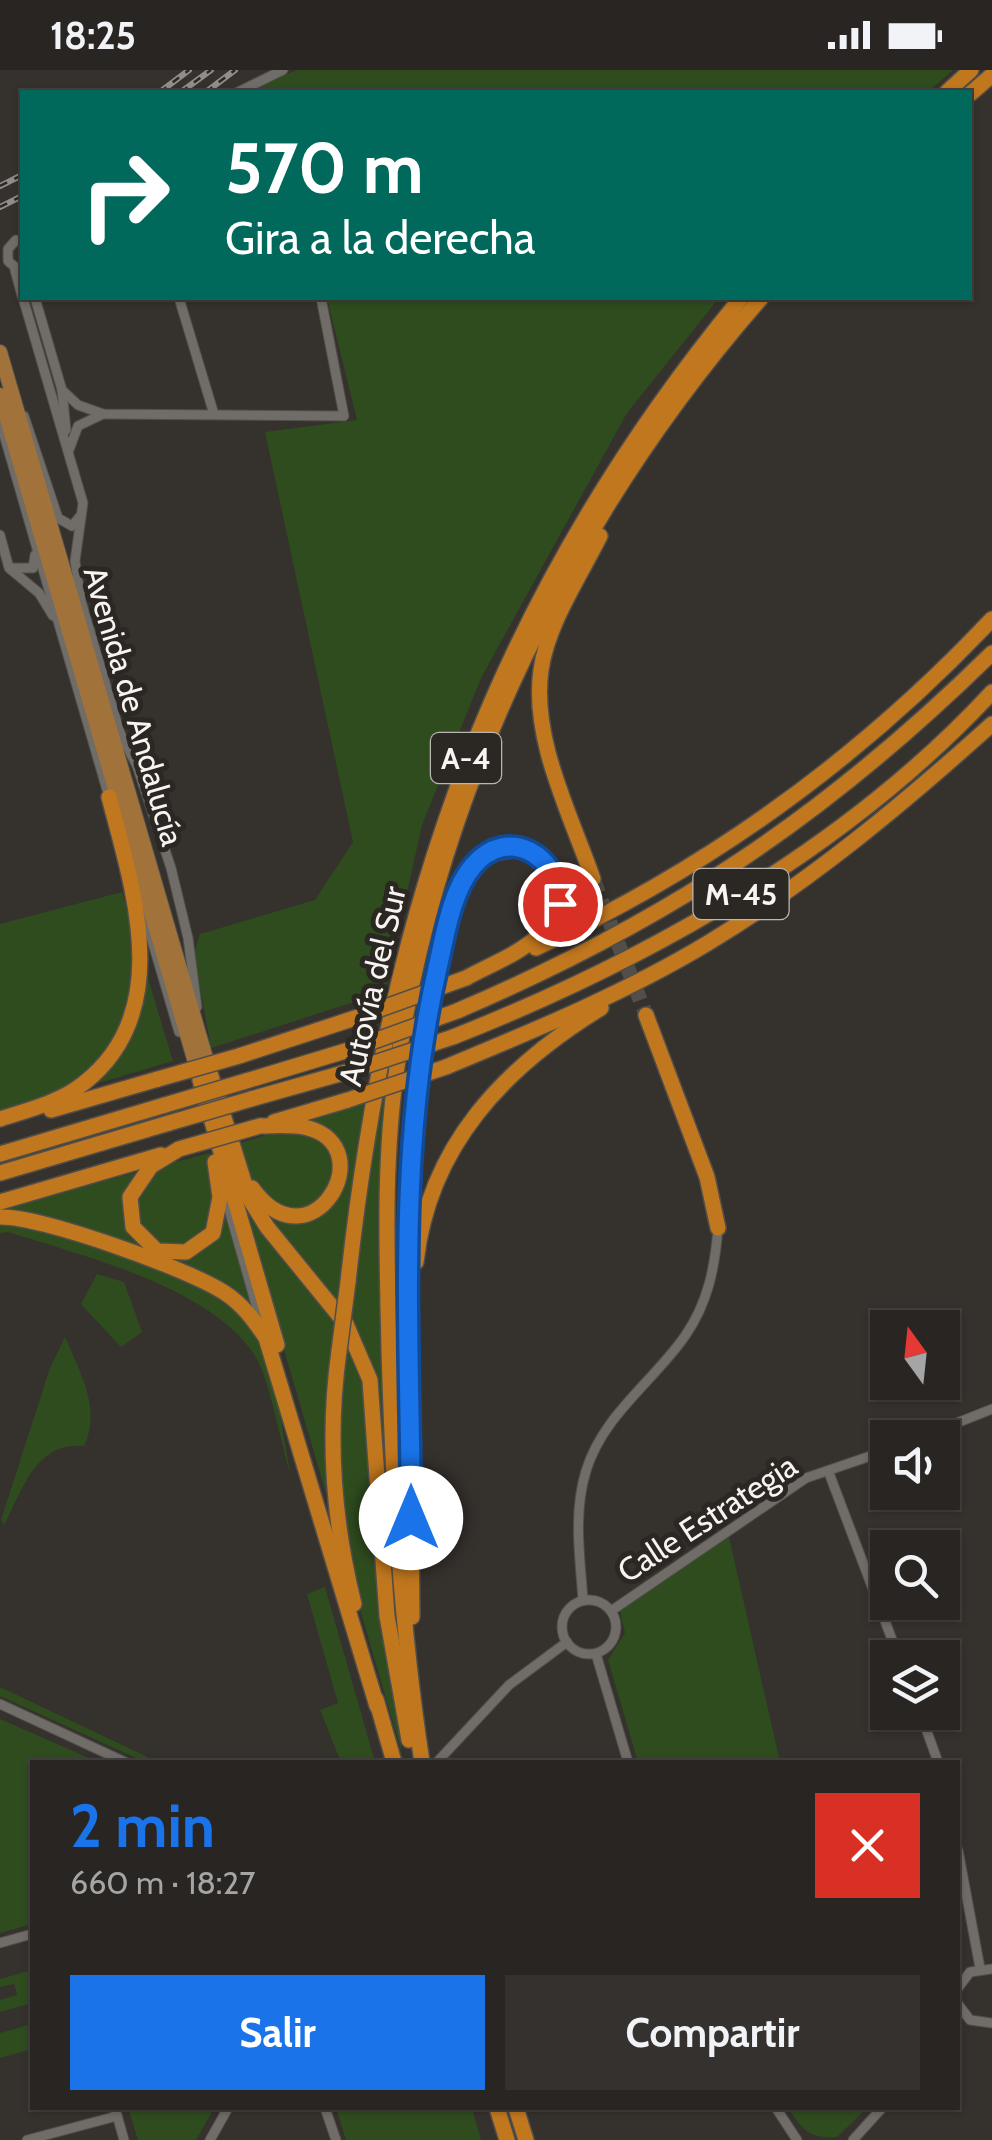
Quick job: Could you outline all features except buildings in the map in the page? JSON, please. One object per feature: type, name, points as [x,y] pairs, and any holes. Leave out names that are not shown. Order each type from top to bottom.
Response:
[{"type":"highway","points":[[949,90],[971,70]]},
{"type":"highway","points":[[972,92],[992,74]]},
{"type":"highway","name":"Autovía del Sur","points":[[393,1760],[377,1706],[334,1500],[333,1395],[372,1113],[396,986],[422,885],[460,771],[511,652],[589,506],[657,404],[739,300]]},
{"type":"highway","name":"Autovía del Sur","points":[[419,1760],[400,1594],[387,1275],[390,1128],[406,1013],[459,818],[504,704],[587,540],[658,432],[759,300]]},
{"type":"highway","points":[[593,878],[548,751],[540,693],[541,668],[548,644],[599,538],[658,432]]},
{"type":"highway","points":[[0,1122],[158,1080],[355,1018],[466,978],[586,925],[670,880],[757,823],[881,726],[992,619]]},
{"type":"highway","points":[[934,710],[992,643]]},
{"type":"highway","name":"M-45","points":[[0,1154],[352,1049],[456,1011],[592,949],[745,860],[809,816],[934,710],[992,653]]},
{"type":"highway","name":"M-45","points":[[0,1173],[453,1037],[607,971],[768,877],[918,760],[992,692]]},
{"type":"highway","points":[[0,1202],[446,1068],[644,978],[708,944],[830,860],[901,805],[992,724]]},
{"type":"highway","points":[[0,1122],[83,1084],[113,1052],[130,1020],[142,944],[109,797]]},
{"type":"highway","points":[[419,1760],[424,1730],[411,1598],[408,1233],[416,1095],[438,967],[458,893],[475,863],[487,854],[524,848],[542,857],[560,885],[554,921],[543,936],[466,978]]},
{"type":"highway","points":[[409,1320],[417,1248],[432,1191],[472,1116],[528,1056],[644,978]]},
{"type":"highway","points":[[646,1015],[706,1177],[718,1228]]},
{"type":"highway","points":[[206,1078],[246,1176],[259,1198],[270,1208],[292,1216],[325,1204],[340,1176],[329,1139],[306,1127],[260,1126]]},
{"type":"highway","points":[[206,1078],[314,1468],[346,1610]]},
{"type":"highway","points":[[206,1078],[248,1198],[346,1324],[370,1380],[387,1616],[419,1760]]},
{"type":"highway","points":[[179,1149],[151,1166],[130,1197],[133,1228],[157,1251],[186,1252],[213,1234],[220,1197],[215,1162]]},
{"type":"highway","points":[[0,1217],[76,1234],[212,1286],[243,1308],[266,1338],[377,1706]]},
{"type":"highway","points":[[498,2110],[507,2140]]},
{"type":"highway","points":[[517,2110],[526,2140]]},
{"type":"main road","name":"Avenida de Andalucía","points":[[0,352],[6,395],[206,1078]]},
{"type":"main road","name":"Avenida de Andalucía","points":[[6,395],[85,634],[202,1043],[206,1078]]},
{"type":"street","points":[[242,90],[283,70]]},
{"type":"street","points":[[3,255],[19,272]]},
{"type":"street","points":[[24,300],[82,513],[75,560],[85,634]]},
{"type":"street","points":[[36,300],[62,390],[68,452]]},
{"type":"street","points":[[180,300],[213,411]]},
{"type":"street","points":[[62,390],[78,405],[103,414],[151,416],[213,411],[344,416],[321,300]]},
{"type":"street","points":[[6,395],[31,430],[58,518],[72,526],[82,513]]},
{"type":"street","points":[[68,452],[78,426],[103,414]]},
{"type":"street","points":[[0,421],[36,558],[33,568],[10,568]]},
{"type":"street","name":"Avenida de Andalucía","points":[[26,514],[266,1338]]},
{"type":"street","points":[[0,535],[10,568],[39,593],[60,627]]},
{"type":"street","points":[[81,601],[120,733]]},
{"type":"street","points":[[104,701],[138,766],[171,868],[188,938],[202,1043]]},
{"type":"street","points":[[583,1600],[578,1515],[586,1470],[601,1436],[684,1336],[702,1304],[714,1270],[718,1228]]},
{"type":"street","points":[[960,1422],[992,1409]]},
{"type":"street","name":"Calle Estrategia","points":[[611,1611],[806,1478],[870,1457]]},
{"type":"street","points":[[829,1473],[892,1640]]},
{"type":"street","points":[[583,1600],[604,1603],[611,1611],[614,1639],[596,1654],[582,1654],[566,1642],[566,1614],[583,1600]]},
{"type":"street","points":[[439,1760],[508,1685],[566,1642]]},
{"type":"street","points":[[596,1654],[627,1760]]},
{"type":"street","points":[[0,1704],[120,1760]]},
{"type":"street","points":[[926,1730],[937,1760]]},
{"type":"street","points":[[960,1861],[980,1968]]},
{"type":"street","points":[[0,1943],[30,1935]]},
{"type":"street","points":[[960,1984],[965,1975],[980,1968],[992,1969]]},
{"type":"street","points":[[960,2007],[966,2017],[992,2022]]},
{"type":"street","points":[[960,2024],[966,2017]]},
{"type":"street","points":[[210,2140],[227,2110]]},
{"type":"street","points":[[326,2110],[336,2140]]},
{"type":"street","points":[[777,2110],[797,2140]]},
{"type":"street","points":[[852,2140],[880,2110]]},
{"type":"street","points":[[27,2140],[116,2112],[124,2140]]},
{"type":"green space","points":[[297,70],[953,70],[930,90],[246,90]]},
{"type":"green space","points":[[327,300],[717,300],[627,413],[481,678],[422,825],[385,992],[211,1048],[194,954],[200,934],[315,900],[353,842],[265,432],[357,420]]},
{"type":"green space","points":[[122,892],[173,1061],[0,1112],[0,924]]},
{"type":"green space","points":[[390,1095],[382,1617],[402,1753],[225,1148]]},
{"type":"green space","points":[[209,1153],[277,1396],[290,1473],[259,1364],[233,1330],[207,1310],[142,1276],[8,1232],[0,1233],[0,1209]]},
{"type":"green space","points":[[97,1274],[124,1282],[142,1332],[121,1347],[81,1304]]},
{"type":"green space","points":[[65,1337],[87,1391],[89,1432],[84,1446],[54,1451],[42,1459],[4,1525],[1,1520],[50,1368]]},
{"type":"green space","points":[[729,1537],[780,1760],[637,1760],[608,1660],[625,1633],[620,1611]]},
{"type":"green space","points":[[325,1587],[374,1760],[340,1760],[320,1710],[338,1703],[307,1594]]},
{"type":"green space","points":[[0,1687],[154,1760],[141,1760],[0,1696]]},
{"type":"green space","points":[[0,1719],[93,1760],[30,1760],[30,1925],[0,1933]]},
{"type":"green space","points":[[30,1971],[30,2004],[0,2012],[0,2000],[17,1995],[14,1984],[0,1987],[0,1979]]},
{"type":"green space","points":[[30,2025],[30,2050],[0,2058],[0,2033]]},
{"type":"green space","points":[[129,2110],[213,2110],[196,2140],[138,2140]]},
{"type":"green space","points":[[337,2110],[473,2110],[481,2140],[346,2140]]},
{"type":"green space","points":[[789,2110],[865,2110],[837,2137],[808,2132]]},
{"type":"tunnel","points":[[593,879],[646,1015]]},
{"type":"railway","points":[[163,90],[189,70]]},
{"type":"railway","points":[[184,90],[211,70]]},
{"type":"railway","points":[[209,90],[235,70]]},
{"type":"railway","points":[[0,186],[20,176]]},
{"type":"railway","points":[[0,207],[20,197]]},
{"type":"route","points":[[411,1518],[411,1160],[416,1095],[438,967],[458,893],[475,863],[487,854],[502,848],[524,848],[542,857],[554,870],[560,885],[560,904]]}]
